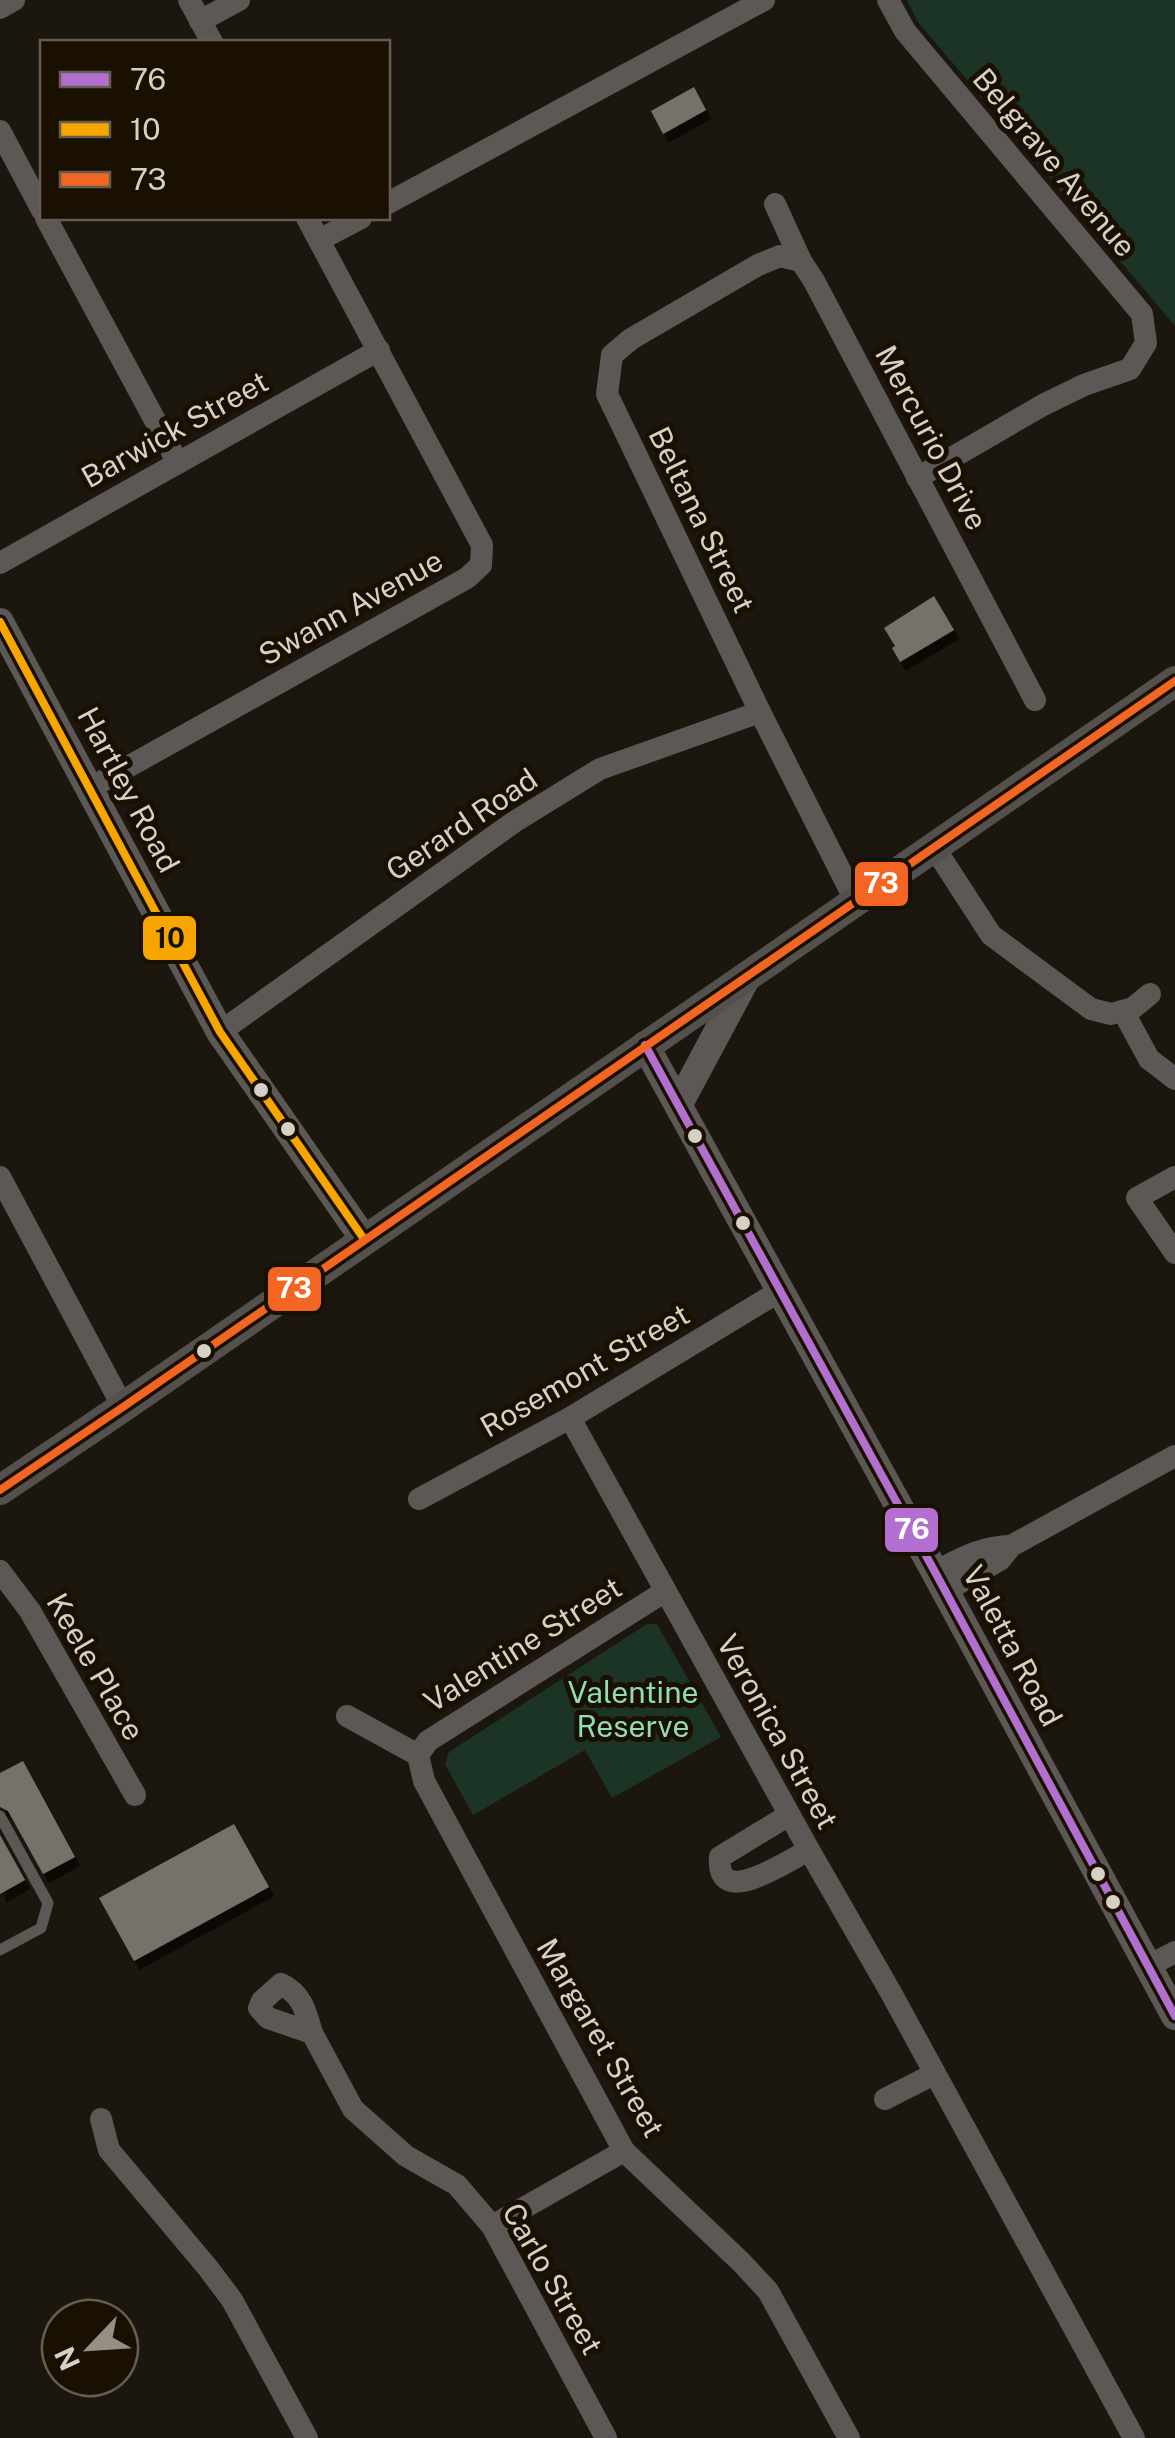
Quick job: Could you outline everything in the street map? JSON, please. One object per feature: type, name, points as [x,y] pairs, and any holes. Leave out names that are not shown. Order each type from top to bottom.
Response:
[{"type":"main road","points":[[0,1490],[1175,681]]},
{"type":"street","points":[[0,8],[14,0]]},
{"type":"street","points":[[211,40],[194,11],[239,0]]},
{"type":"street","points":[[390,202],[764,0]]},
{"type":"street","name":"Belgrave Avenue","points":[[888,0],[905,32],[1142,314],[1146,343],[1130,369],[1043,405],[917,478]]},
{"type":"street","points":[[0,131],[40,206]]},
{"type":"street","name":"Mercurio Drive","points":[[775,204],[800,262],[814,281],[1035,700]]},
{"type":"street","points":[[47,220],[178,463]]},
{"type":"street","points":[[308,220],[379,350]]},
{"type":"street","points":[[319,240],[357,220]]},
{"type":"street","name":"Beltana Street","points":[[800,262],[780,256],[758,265],[631,339],[612,355],[606,394],[856,902]]},
{"type":"street","name":"Barwick Street","points":[[0,563],[379,350]]},
{"type":"street","name":"Swann Avenue","points":[[90,788],[467,578],[482,565],[482,545],[379,350]]},
{"type":"street","name":"Hartley Road","points":[[1,625],[220,1032],[364,1239]]},
{"type":"street","name":"Gerard Road","points":[[220,1032],[514,822],[600,769],[760,712]]},
{"type":"street","points":[[934,847],[991,936],[1090,1009],[1111,1014],[1133,1008],[1150,994]]},
{"type":"street","points":[[679,1104],[748,975]]},
{"type":"street","points":[[1122,1011],[1149,1059],[1175,1079]]},
{"type":"street","name":"Valetta Road","points":[[645,1045],[1175,2016]]},
{"type":"street","points":[[1175,1177],[1137,1198],[1175,1253]]},
{"type":"street","points":[[4,1192],[123,1407]]},
{"type":"street","name":"Rosemont Street","points":[[419,1499],[570,1418],[780,1291]]},
{"type":"street","name":"Veronica Street","points":[[570,1418],[1134,2438]]},
{"type":"street","points":[[940,1582],[969,1554],[993,1546],[1011,1546],[1175,1456]]},
{"type":"street","name":"Keele Place","points":[[0,1571],[30,1610],[135,1795]]},
{"type":"street","name":"Valentine Street","points":[[418,1756],[428,1740],[664,1592]]},
{"type":"street","points":[[346,1716],[418,1756]]},
{"type":"street","name":"Margaret Street","points":[[418,1756],[424,1781],[624,2151],[768,2291],[849,2438]]},
{"type":"street","points":[[789,1814],[720,1857],[719,1870],[735,1884],[808,1850]]},
{"type":"street","points":[[1148,1966],[1175,1952]]},
{"type":"street","name":"Carlo Street","points":[[312,2034],[352,2109],[406,2156],[456,2185],[492,2226],[606,2438]]},
{"type":"street","points":[[885,2098],[934,2074]]},
{"type":"street","points":[[101,2119],[109,2150],[232,2300],[307,2438]]},
{"type":"street","points":[[492,2226],[624,2151]]},
{"type":"lane","points":[[0,1816],[48,1903],[41,1928],[0,1950]]},
{"type":"green space","points":[[907,0],[1175,0],[1175,326],[918,22]]},
{"type":"green space","name":"Valentine Reserve","points":[[647,1624],[657,1624],[721,1737],[612,1798],[585,1750],[473,1815],[445,1764],[449,1752]]},
{"type":"building","points":[[694,87],[706,110],[663,134],[651,111]]},
{"type":"building","points":[[934,596],[954,630],[900,662],[884,628]]},
{"type":"building","points":[[23,1761],[75,1857],[43,1874],[8,1811],[0,1807],[0,1773]]},
{"type":"building","points":[[234,1824],[269,1887],[134,1961],[99,1898]]},
{"type":"building","points":[[0,1835],[25,1880],[0,1894]]},
{"type":"transit line","name":"10","points":[[0,622],[220,1032],[364,1239]]},
{"type":"transit line","name":"73","points":[[0,1490],[1175,681]]},
{"type":"transit line","name":"76","points":[[645,1045],[1175,2016]]}]
